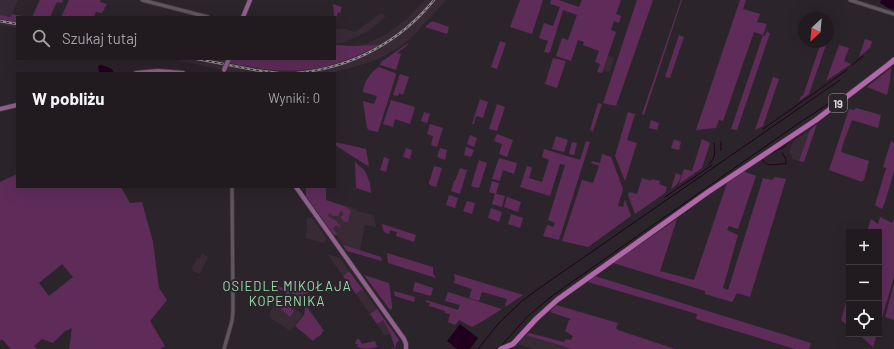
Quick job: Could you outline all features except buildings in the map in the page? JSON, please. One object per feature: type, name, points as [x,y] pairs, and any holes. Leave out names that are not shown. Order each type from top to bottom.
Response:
[{"type":"highway","name":"19","points":[[501,349],[513,344],[537,318],[557,300],[708,192],[816,120],[894,60]]},
{"type":"main road","points":[[245,15],[250,0]]},
{"type":"main road","points":[[224,72],[229,60]]},
{"type":"main road","points":[[147,72],[178,72]]},
{"type":"main road","points":[[0,109],[16,105]]},
{"type":"main road","points":[[297,188],[404,339],[406,349]]},
{"type":"street","points":[[142,0],[204,16]]},
{"type":"street","points":[[850,0],[894,14]]},
{"type":"street","points":[[224,349],[232,321],[233,311],[232,188]]},
{"type":"shaded area","points":[[0,0],[18,0],[11,17],[0,15]]},
{"type":"shaded area","points":[[40,0],[63,0],[62,3],[57,2],[50,16],[32,16]]},
{"type":"shaded area","points":[[69,0],[101,0],[100,2],[107,4],[102,13],[96,12],[94,16],[61,16]]},
{"type":"shaded area","points":[[425,0],[446,0],[413,36],[398,48],[367,63],[336,72],[229,72],[177,60],[236,60],[262,64],[336,60],[336,58],[344,54],[387,34],[409,17]]},
{"type":"shaded area","points":[[520,0],[543,0],[532,34],[510,27]]},
{"type":"shaded area","points":[[551,0],[559,0],[579,7],[582,0],[621,0],[616,14],[621,16],[619,23],[614,21],[611,30],[616,32],[602,73],[597,72],[600,64],[595,62],[599,51],[583,45],[584,42],[578,40],[571,61],[556,56],[562,38],[568,40],[577,15],[563,10],[550,52],[544,52],[548,41],[539,38],[544,23],[553,26],[560,7],[550,4]]},
{"type":"shaded area","points":[[637,0],[653,0],[616,106],[603,103]]},
{"type":"shaded area","points":[[682,0],[644,115],[642,114]]},
{"type":"shaded area","points":[[740,0],[746,0],[743,9],[760,14],[757,22],[767,24],[763,35],[754,32],[723,121],[719,120],[716,128],[696,130]]},
{"type":"shaded area","points":[[881,0],[894,0],[894,10],[880,3]]},
{"type":"shaded area","points":[[333,4],[342,7],[339,17],[340,13],[338,12],[336,16],[333,16]]},
{"type":"shaded area","points":[[381,13],[386,16],[367,32],[342,43],[336,43],[336,29],[345,29],[355,32]]},
{"type":"shaded area","points":[[12,14],[22,16],[16,16],[16,23],[0,19],[0,15],[10,17]]},
{"type":"shaded area","points":[[0,19],[16,23],[16,28],[0,24]]},
{"type":"shaded area","points":[[432,21],[449,27],[447,34],[425,27]]},
{"type":"shaded area","points":[[768,28],[767,32],[770,33],[737,130],[731,129],[763,35],[765,36]]},
{"type":"shaded area","points":[[679,35],[684,37],[670,78],[665,77]]},
{"type":"shaded area","points":[[865,39],[872,41],[870,48],[859,57]]},
{"type":"shaded area","points":[[500,41],[506,43],[497,69],[491,67]]},
{"type":"shaded area","points":[[409,44],[397,53],[401,54],[396,70],[380,65],[381,62]]},
{"type":"shaded area","points":[[336,45],[379,45],[342,61],[313,69],[275,70],[230,63],[232,60],[336,60]]},
{"type":"shaded area","points":[[839,45],[849,48],[844,61],[851,64],[826,81]]},
{"type":"shaded area","points":[[819,48],[825,48],[809,94],[799,101],[801,96],[803,96]]},
{"type":"shaded area","points":[[608,56],[614,58],[609,72],[603,70]]},
{"type":"shaded area","points":[[553,58],[566,61],[557,88],[545,84]]},
{"type":"shaded area","points":[[101,65],[110,68],[114,72],[100,72],[98,66]]},
{"type":"shaded area","points":[[379,67],[395,73],[396,75],[377,132],[367,128],[363,101],[374,104],[377,96],[363,92],[368,78]]},
{"type":"shaded area","points":[[891,68],[887,95],[867,87]]},
{"type":"shaded area","points":[[400,74],[409,77],[403,95],[399,93],[398,96],[393,95]]},
{"type":"shaded area","points":[[773,77],[779,79],[763,126],[755,130]]},
{"type":"shaded area","points":[[480,99],[488,102],[483,118],[476,116],[474,124],[472,124]]},
{"type":"shaded area","points":[[391,100],[415,107],[410,124],[395,119],[393,127],[383,124]]},
{"type":"shaded area","points":[[598,103],[602,104],[593,131],[590,130]]},
{"type":"shaded area","points":[[497,104],[505,107],[497,131],[489,129]]},
{"type":"shaded area","points":[[856,108],[881,115],[878,128],[852,120],[843,144],[841,152],[869,161],[864,180],[862,182],[829,170],[849,109],[854,110]]},
{"type":"shaded area","points":[[424,112],[430,114],[427,123],[421,121]]},
{"type":"shaded area","points":[[628,112],[635,114],[627,140],[637,143],[625,181],[615,156]]},
{"type":"shaded area","points":[[651,120],[659,123],[657,130],[649,128]]},
{"type":"shaded area","points":[[430,124],[443,128],[437,147],[431,145],[433,136],[427,134]]},
{"type":"shaded area","points":[[817,124],[804,162],[799,161],[810,130]]},
{"type":"shaded area","points":[[810,130],[799,161],[792,159],[792,156],[789,153],[793,141]]},
{"type":"shaded area","points":[[497,134],[513,140],[507,157],[499,154],[502,144],[494,141]]},
{"type":"shaded area","points":[[470,135],[477,138],[474,147],[467,144]]},
{"type":"shaded area","points":[[556,136],[568,140],[564,152],[552,149]]},
{"type":"shaded area","points":[[674,139],[681,142],[679,150],[671,148]]},
{"type":"shaded area","points":[[702,139],[710,143],[702,168],[679,184],[684,169],[692,171]]},
{"type":"shaded area","points":[[586,141],[590,142],[559,240],[543,236],[547,225],[553,227],[555,223],[548,220],[565,165],[560,164],[550,196],[520,187],[527,166],[532,168],[529,178],[542,182],[549,160],[542,157],[544,149],[580,160]]},
{"type":"shaded area","points":[[891,141],[894,143],[894,171],[882,209],[875,205],[886,168],[883,167]]},
{"type":"shaded area","points":[[336,142],[366,149],[369,166],[336,146]]},
{"type":"shaded area","points":[[572,142],[577,143],[574,155],[569,154]]},
{"type":"shaded area","points":[[466,147],[474,150],[471,157],[464,155]]},
{"type":"shaded area","points":[[406,148],[412,150],[410,159],[403,157]]},
{"type":"shaded area","points":[[440,148],[447,150],[445,160],[437,157]]},
{"type":"shaded area","points":[[602,154],[611,157],[623,189],[618,206],[623,207],[625,199],[631,216],[588,247],[562,241],[582,180],[593,183],[599,166],[591,163],[592,161],[600,163]]},
{"type":"shaded area","points":[[384,157],[389,159],[386,172],[380,170]]},
{"type":"shaded area","points":[[499,158],[517,163],[514,174],[503,170],[500,181],[492,179]]},
{"type":"shaded area","points":[[479,160],[487,163],[479,188],[471,186]]},
{"type":"shaded area","points":[[355,162],[365,171],[370,183],[371,193],[356,188]]},
{"type":"shaded area","points":[[434,166],[442,168],[436,187],[430,185],[429,183]]},
{"type":"shaded area","points":[[460,168],[467,170],[460,194],[451,191]]},
{"type":"shaded area","points":[[743,171],[756,176],[738,229],[729,226],[727,230],[738,235],[723,288],[728,290],[763,178],[772,180],[775,177],[786,179],[750,297],[737,293],[732,302],[705,294],[705,291],[613,263],[677,219],[660,271],[694,280],[727,183]]},
{"type":"shaded area","points":[[676,173],[681,175],[677,184],[671,189]]},
{"type":"shaded area","points":[[16,174],[16,188],[122,188],[130,203],[142,202],[153,242],[159,288],[167,300],[150,321],[165,346],[160,349],[69,349],[72,328],[65,331],[53,343],[42,339],[34,346],[37,349],[11,349],[2,339],[0,341],[0,182]],"holes":[[[62,264],[73,277],[49,296],[39,283]]]},
{"type":"shaded area","points":[[642,178],[651,181],[652,179],[660,181],[659,184],[667,187],[665,193],[635,214],[628,195],[629,192],[637,194]]},
{"type":"shaded area","points":[[492,181],[499,183],[496,194],[505,196],[502,207],[492,204],[495,194],[489,192]]},
{"type":"shaded area","points":[[306,188],[326,188],[326,200],[346,207],[351,211],[348,222],[342,220],[342,211],[337,216],[333,216],[330,213],[328,215],[329,217],[336,221],[341,227],[340,228],[337,225],[333,228],[337,234],[334,235],[306,196]]},
{"type":"shaded area","points":[[449,195],[458,198],[455,208],[446,205]]},
{"type":"shaded area","points":[[507,197],[521,202],[518,212],[504,207]]},
{"type":"shaded area","points":[[326,200],[357,209],[357,211],[374,215],[376,227],[365,225],[360,250],[381,257],[382,261],[347,251],[321,213]]},
{"type":"shaded area","points":[[467,201],[475,203],[472,214],[463,211]]},
{"type":"shaded area","points":[[491,208],[502,212],[499,222],[488,218]]},
{"type":"shaded area","points":[[511,214],[523,218],[520,228],[508,224]]},
{"type":"shaded area","points":[[880,217],[892,223],[894,218],[894,277],[882,318],[882,229],[868,229],[871,219],[878,224]]},
{"type":"shaded area","points":[[307,218],[312,218],[327,239],[323,243],[306,238]]},
{"type":"shaded area","points":[[382,224],[416,235],[414,242],[396,236],[397,232],[390,230],[389,234],[385,232]]},
{"type":"shaded area","points":[[343,245],[381,257],[382,261],[347,251]]},
{"type":"shaded area","points":[[387,253],[433,267],[433,274],[436,278],[388,263]]},
{"type":"shaded area","points":[[202,254],[208,257],[200,274],[191,270],[197,258],[200,258]]},
{"type":"shaded area","points":[[327,254],[340,258],[349,271],[343,276]]},
{"type":"shaded area","points":[[349,271],[363,290],[356,294],[343,276]]},
{"type":"shaded area","points":[[454,274],[523,295],[505,307],[507,299],[482,292],[479,301],[469,298],[472,289],[454,283]]},
{"type":"shaded area","points":[[364,275],[389,283],[392,305],[390,310]]},
{"type":"shaded area","points":[[595,276],[811,343],[809,349],[795,349],[696,319],[697,314],[588,282]]},
{"type":"shaded area","points":[[292,281],[297,283],[295,290],[300,292],[303,285],[305,285],[309,292],[299,298],[304,305],[302,306],[300,306],[293,299],[295,296],[290,292],[289,294],[294,297],[292,299],[283,291],[274,288],[275,284],[279,285],[279,287],[290,289]]},
{"type":"shaded area","points":[[415,282],[433,288],[431,296],[413,291]]},
{"type":"shaded area","points":[[894,284],[894,320],[885,317]]},
{"type":"shaded area","points":[[363,290],[377,309],[370,314],[356,294]]},
{"type":"shaded area","points":[[394,291],[415,297],[414,302],[395,296]]},
{"type":"shaded area","points":[[448,292],[502,309],[472,327],[459,320],[455,325],[448,322],[450,314],[429,306],[430,303],[426,302],[426,300],[458,310],[460,305],[445,301]]},
{"type":"shaded area","points":[[276,293],[303,315],[290,331],[269,317]]},
{"type":"shaded area","points":[[846,302],[846,324],[841,320]]},
{"type":"shaded area","points":[[285,304],[294,311],[290,317],[281,309]]},
{"type":"shaded area","points":[[556,305],[618,323],[616,328],[618,330],[675,349],[572,349],[526,335],[529,333],[564,342],[566,339],[571,340],[573,336],[565,331],[569,320],[571,319],[550,312]]},
{"type":"shaded area","points":[[307,307],[324,331],[313,341],[295,326],[304,315],[305,308]]},
{"type":"shaded area","points":[[377,309],[399,340],[395,349],[390,349],[395,348],[390,333],[383,320],[377,324],[370,314]]},
{"type":"shaded area","points":[[383,320],[391,333],[385,336],[377,324]]},
{"type":"shaded area","points":[[460,324],[478,338],[470,349],[457,349],[447,341]]},
{"type":"shaded area","points":[[526,335],[572,349],[534,349],[518,344]]},
{"type":"shaded area","points":[[861,337],[876,337],[873,347]]},
{"type":"shaded area","points":[[357,339],[359,339],[362,344],[375,341],[377,347],[357,347],[358,344],[355,344]]},
{"type":"waterway","points":[[852,65],[863,56]]},
{"type":"waterway","points":[[763,129],[847,70]]},
{"type":"waterway","points":[[478,349],[499,323],[522,301],[538,289],[840,80]]},
{"type":"waterway","points":[[819,121],[848,99]]},
{"type":"waterway","points":[[503,344],[527,317],[552,296],[834,100]]},
{"type":"waterway","points":[[792,139],[808,128]]},
{"type":"waterway","points":[[769,154],[784,147],[790,140]]},
{"type":"waterway","points":[[721,142],[721,150]]},
{"type":"waterway","points":[[709,164],[714,157],[714,143]]},
{"type":"waterway","points":[[762,159],[769,165],[786,164],[786,159],[782,153]]},
{"type":"waterway","points":[[665,197],[712,165]]},
{"type":"railway","points":[[304,72],[317,70],[355,59],[373,50],[406,28],[421,15],[434,0]]},
{"type":"railway","points":[[0,21],[16,24]]},
{"type":"railway","points":[[202,60],[270,72]]},
{"type":"district","name":"OSIEDLE MIKOŁAJA KOPERNIKA","points":[[287,294]]}]
